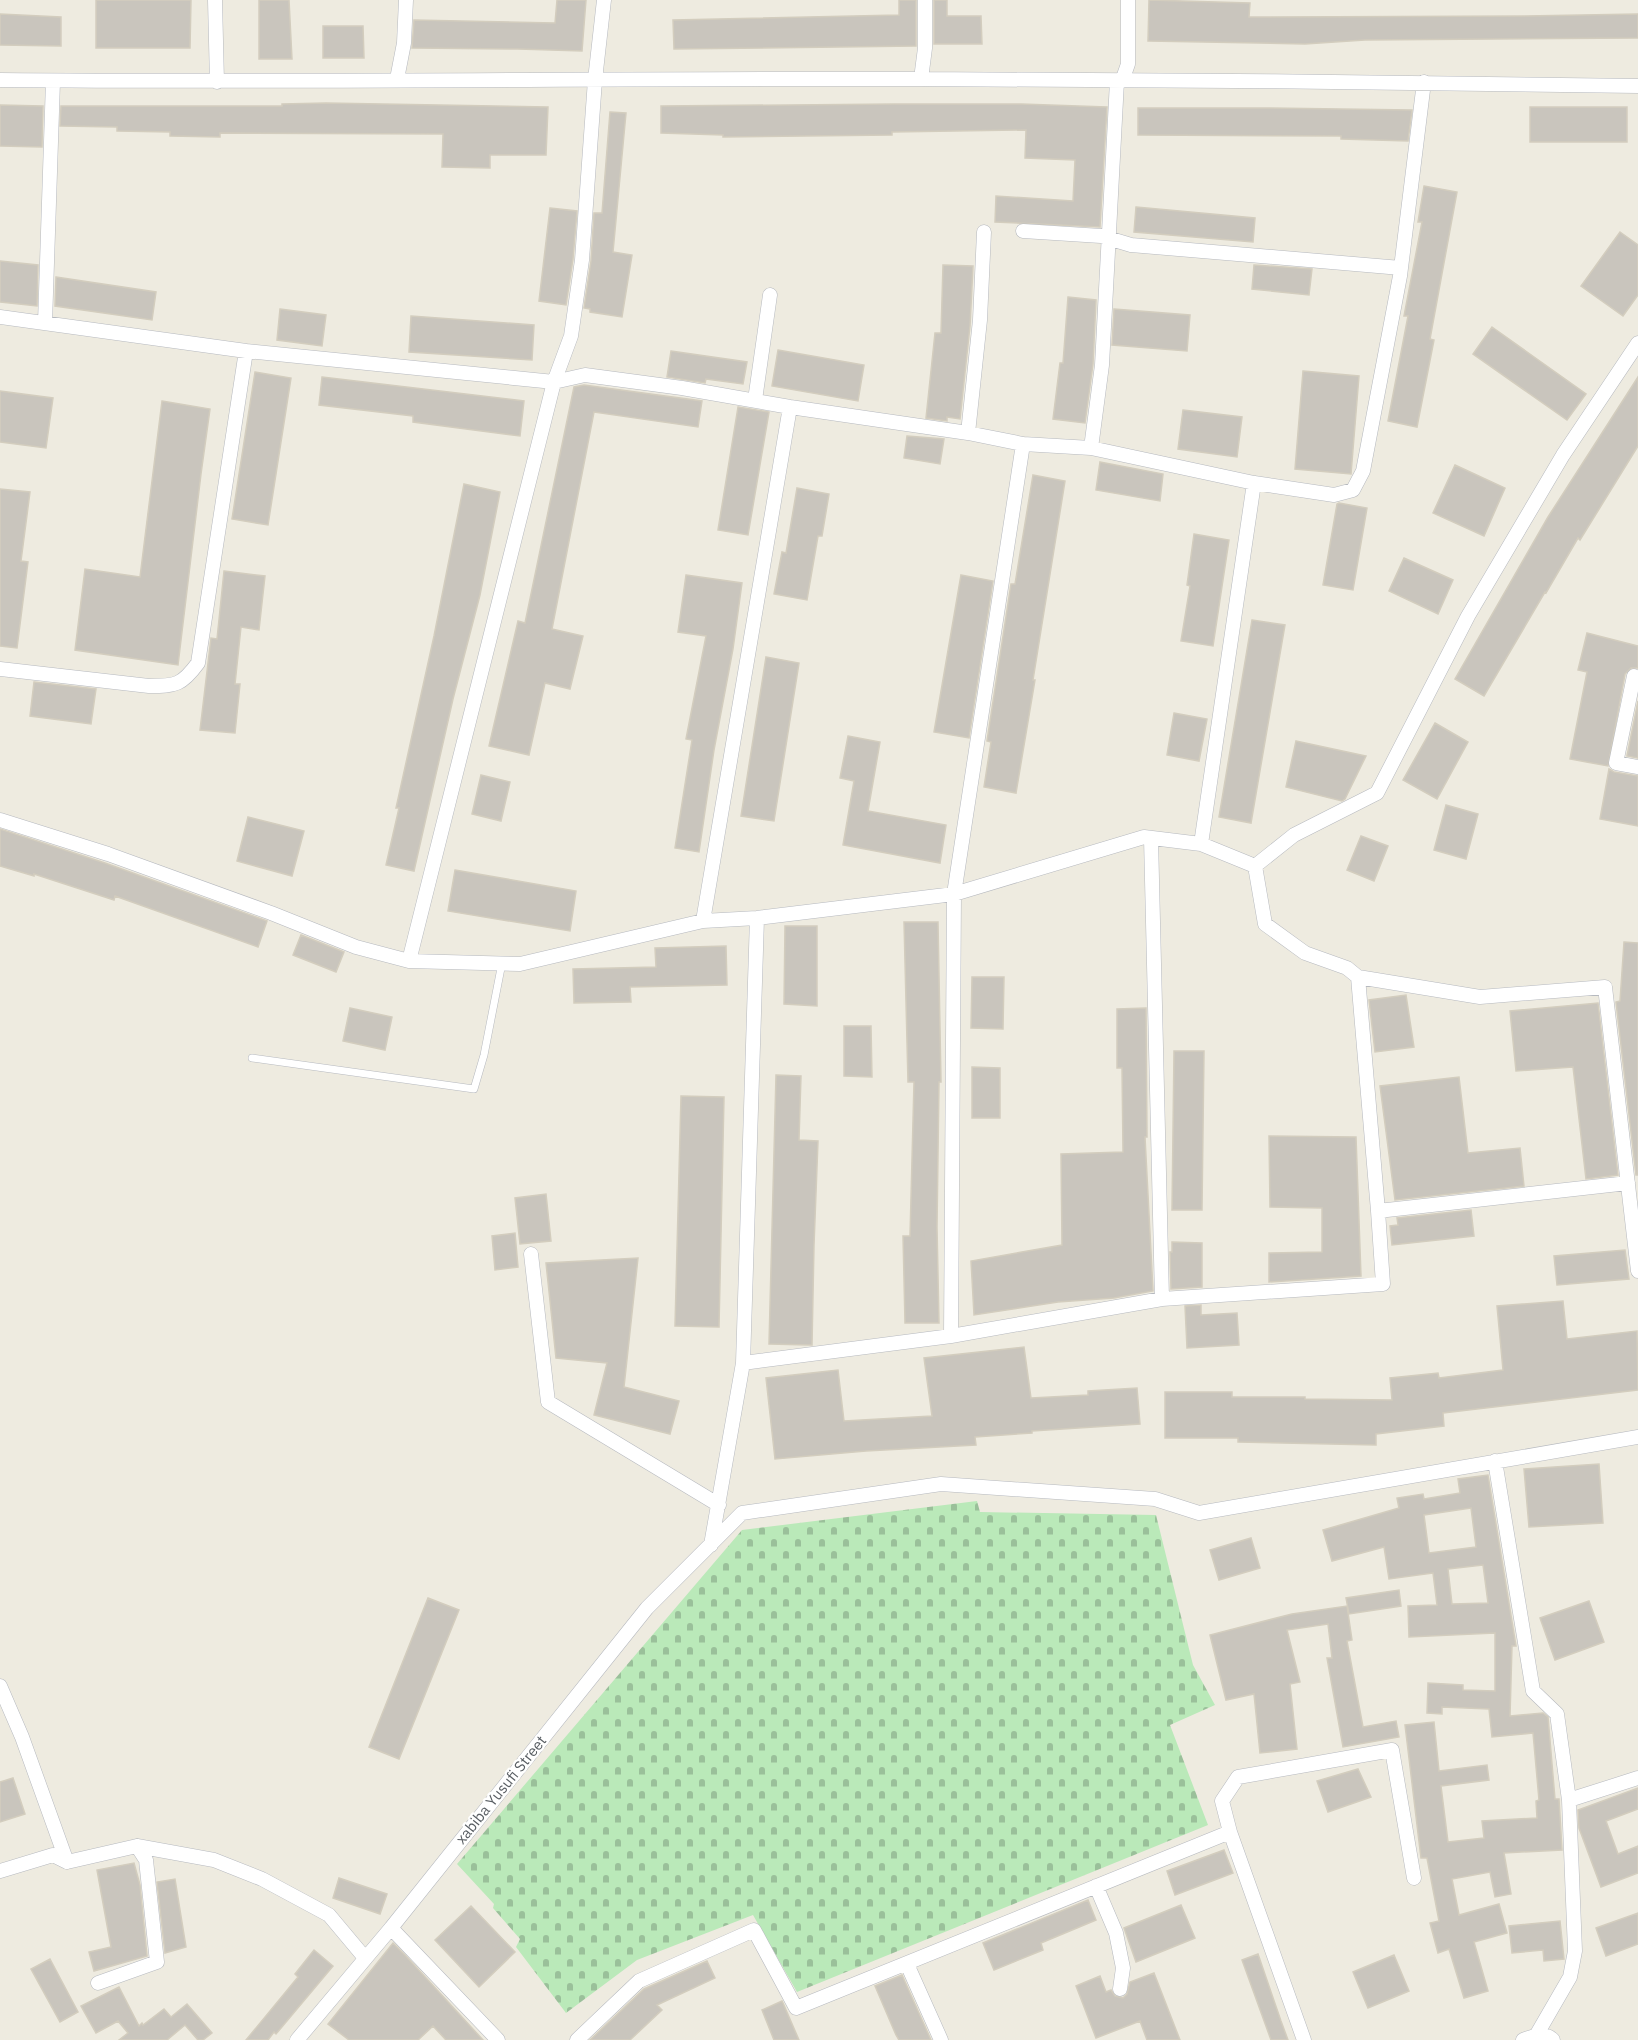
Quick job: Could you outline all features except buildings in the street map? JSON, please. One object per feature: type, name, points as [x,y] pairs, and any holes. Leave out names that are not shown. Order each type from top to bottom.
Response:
[{"type":"street","points":[[215,0],[217,82]]},
{"type":"street","points":[[397,80],[404,43],[405,0]]},
{"type":"street","points":[[409,961],[554,381],[571,336],[582,260],[594,80],[603,0]]},
{"type":"street","points":[[921,79],[925,48],[925,0]]},
{"type":"street","points":[[1091,448],[1102,364],[1120,81],[1128,64],[1128,0]]},
{"type":"street","points":[[0,80],[217,82],[921,79],[1424,82],[1638,86]]},
{"type":"street","points":[[45,323],[53,81]]},
{"type":"street","points":[[0,317],[246,351],[554,381],[585,375],[968,433],[1023,444],[1091,448],[1254,483],[1334,495],[1353,490],[1363,471],[1401,268],[1424,82]]},
{"type":"street","points":[[1023,231],[1101,236],[1131,245],[1401,268]]},
{"type":"street","points":[[968,433],[980,320],[984,232]]},
{"type":"street","points":[[755,400],[770,296]]},
{"type":"street","points":[[1255,866],[1294,835],[1377,793],[1480,596],[1563,455],[1638,343]]},
{"type":"street","points":[[0,669],[149,686],[173,686],[187,678],[198,663],[246,351]]},
{"type":"street","points":[[703,921],[790,407]]},
{"type":"street","points":[[951,1336],[954,894],[1023,444]]},
{"type":"street","points":[[1201,844],[1254,483]]},
{"type":"street","points":[[1634,676],[1616,763],[1638,767]]},
{"type":"street","points":[[0,820],[108,854],[271,913],[356,947],[409,961],[520,964],[703,921],[757,918],[954,894],[1144,837],[1201,844],[1255,866]]},
{"type":"street","points":[[1151,838],[1162,1299]]},
{"type":"street","points":[[1255,866],[1265,924],[1305,953],[1347,968],[1358,977],[1480,997],[1605,987],[1638,1271]]},
{"type":"street","points":[[711,1545],[743,1363],[757,918]]},
{"type":"street","points":[[743,1363],[951,1336],[1162,1299],[1383,1284],[1358,977]]},
{"type":"street","points":[[1378,1212],[1628,1183]]},
{"type":"street","points":[[531,1254],[548,1402],[719,1505]]},
{"type":"street","name":"xabiba Yusufi Street","points":[[297,2040],[391,1928],[647,1608],[742,1513],[941,1484],[1155,1499],[1199,1513],[1638,1437]]},
{"type":"street","points":[[1495,1461],[1533,1691],[1557,1714],[1569,1800],[1575,1951],[1570,1977],[1538,2034]]},
{"type":"street","points":[[0,1686],[6,1715],[67,1862]]},
{"type":"street","points":[[1304,2040],[1230,1832],[1222,1801],[1238,1777],[1392,1750],[1414,1878]]},
{"type":"street","points":[[1569,1800],[1638,1778]]},
{"type":"street","points":[[577,2040],[639,1981],[754,1930],[796,2008],[1230,1832]]},
{"type":"street","points":[[98,1983],[157,1962],[146,1860],[136,1846]]},
{"type":"street","points":[[0,1871],[53,1855],[67,1862],[136,1846],[214,1860],[262,1879],[329,1916],[365,1958]]},
{"type":"street","points":[[1095,1886],[1116,1933],[1123,1968],[1120,1989]]},
{"type":"street","points":[[391,1928],[498,2040]]},
{"type":"street","points":[[907,1964],[941,2040]]},
{"type":"street","points":[[1523,2040],[1538,2034],[1551,2037],[1553,2040]]},
{"type":"lane","points":[[252,1058],[474,1089],[484,1055],[502,963]]},
{"type":"green space","points":[[977,1501],[980,1512],[1156,1515],[1193,1665],[1215,1705],[1170,1725],[1208,1825],[797,1992],[753,1915],[637,1960],[566,2013],[516,1947],[520,1939],[493,1908],[494,1904],[457,1864],[742,1530]]}]
